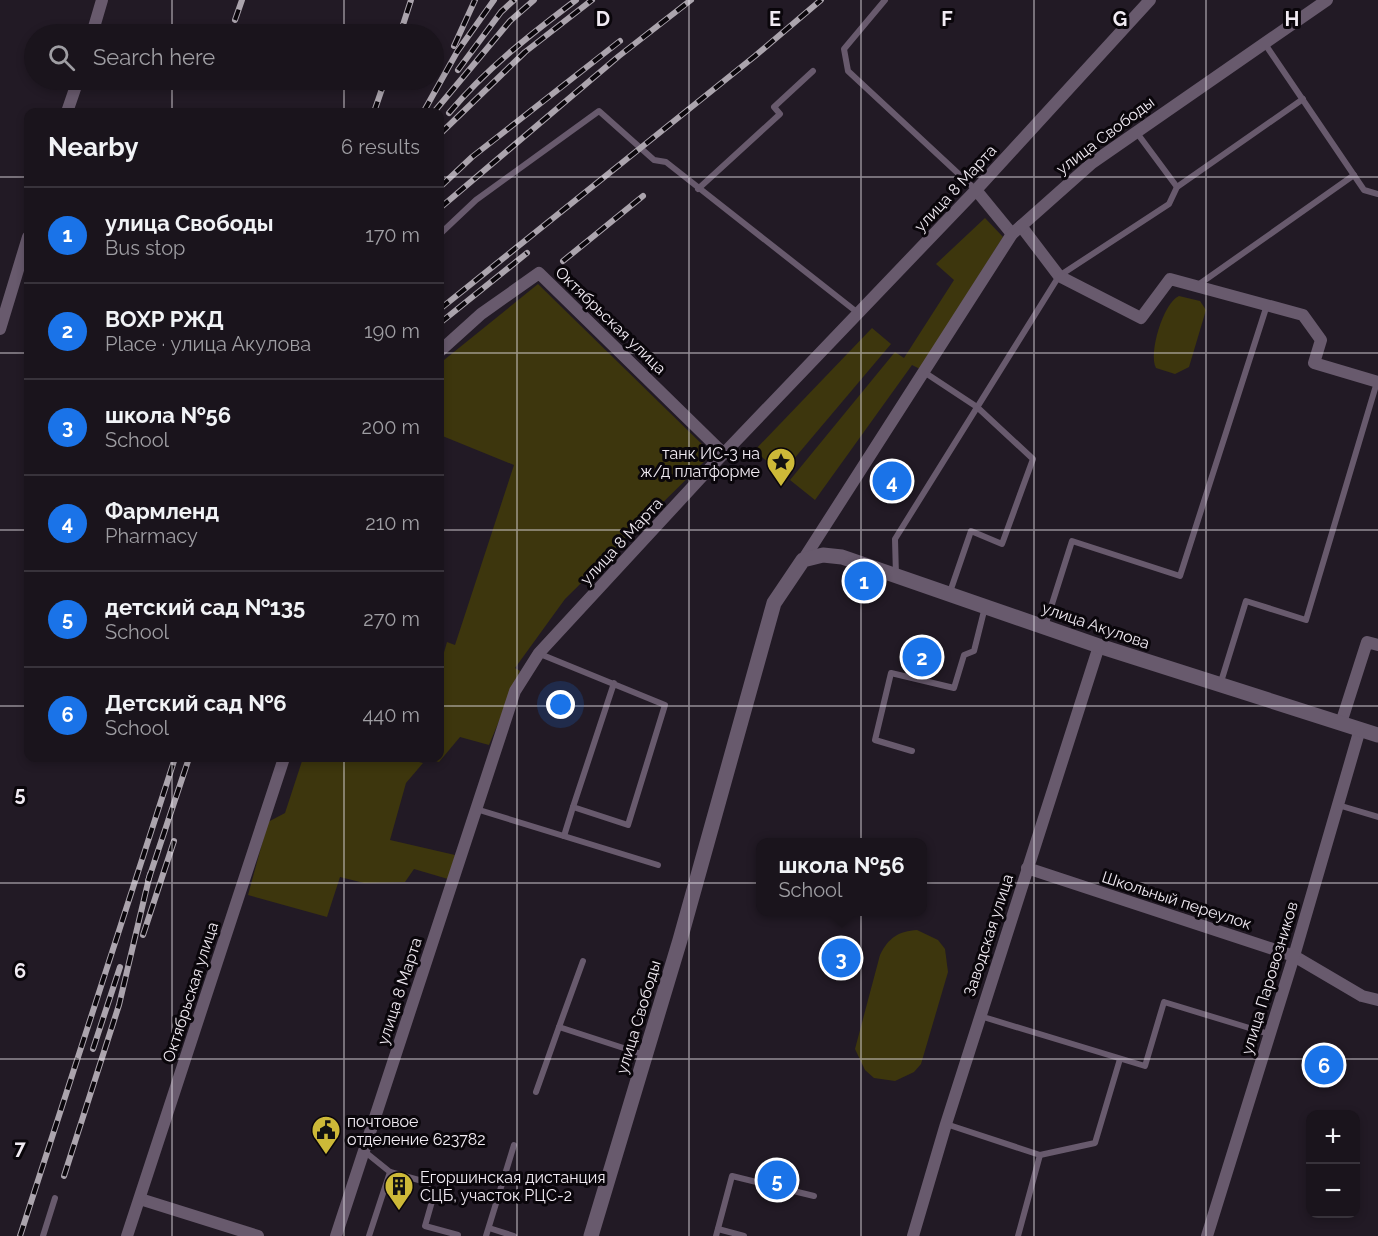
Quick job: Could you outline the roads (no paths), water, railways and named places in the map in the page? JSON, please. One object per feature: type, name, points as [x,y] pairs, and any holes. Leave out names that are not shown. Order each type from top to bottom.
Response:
[{"type":"street","points":[[95,24],[102,0]]},
{"type":"street","name":"улица 8 Марта","points":[[336,1236],[515,691],[539,653],[724,454],[976,190],[1150,0]]},
{"type":"street","name":"улица Свободы","points":[[591,1236],[774,603],[1016,230],[1092,164],[1327,0]]},
{"type":"street","points":[[68,108],[75,90]]},
{"type":"street","points":[[976,190],[1059,276],[1142,318],[1170,279],[1197,286],[1303,315],[1321,339],[1314,363],[1378,382]]},
{"type":"street","points":[[0,329],[24,250]]},
{"type":"street","name":"Октябрьская улица","points":[[444,347],[481,314],[539,273],[724,454]]},
{"type":"street","name":"улица Акулова","points":[[803,560],[823,555],[842,557],[1099,646],[1378,735]]},
{"type":"street","points":[[1341,723],[1367,642],[1378,645]]},
{"type":"street","name":"Заводская улица","points":[[913,1236],[980,1016],[1099,646]]},
{"type":"street","name":"улица Паровозников","points":[[1207,1236],[1294,956],[1360,729]]},
{"type":"street","name":"Октябрьская улица","points":[[128,1236],[283,762]]},
{"type":"street","name":"Школьный переулок","points":[[1027,868],[1294,956],[1362,996],[1378,1000]]},
{"type":"street","points":[[140,1199],[258,1236]]},
{"type":"lane","points":[[885,0],[844,50],[848,71],[976,190]]},
{"type":"lane","points":[[1265,44],[1364,190],[1378,194]]},
{"type":"lane","points":[[698,189],[780,114],[774,107],[813,71]]},
{"type":"lane","points":[[896,576],[895,538],[1059,276],[1169,204],[1177,187],[1302,99]]},
{"type":"lane","points":[[444,230],[476,200],[599,111],[654,160],[666,162],[858,314]]},
{"type":"lane","points":[[1137,132],[1177,187]]},
{"type":"lane","points":[[1197,286],[1354,175]]},
{"type":"lane","points":[[1045,626],[1072,541],[1180,576],[1267,305]]},
{"type":"lane","points":[[923,372],[977,407],[1033,459],[1002,544],[971,531],[949,594]]},
{"type":"lane","points":[[1220,685],[1246,601],[1306,620],[1378,382]]},
{"type":"lane","points":[[912,752],[875,740],[891,673],[954,688],[964,655],[974,651],[985,606]]},
{"type":"lane","points":[[539,653],[664,705],[628,825],[573,807]]},
{"type":"lane","points":[[564,836],[614,683]]},
{"type":"lane","points":[[1337,804],[1378,817]]},
{"type":"lane","points":[[476,809],[658,865]]},
{"type":"lane","points":[[536,1092],[584,961]]},
{"type":"lane","points":[[980,1016],[1145,1066],[1164,1002],[1270,1034]]},
{"type":"lane","points":[[559,1027],[645,1055]]},
{"type":"lane","points":[[946,1124],[1040,1155],[1095,1143],[1120,1059]]},
{"type":"lane","points":[[486,1236],[514,1144]]},
{"type":"lane","points":[[364,1150],[390,1172],[426,1182],[434,1198],[425,1226],[458,1235]]},
{"type":"lane","points":[[1018,1236],[1040,1155]]},
{"type":"lane","points":[[369,1236],[390,1172]]},
{"type":"lane","points":[[744,1236],[717,1233],[732,1176],[814,1196]]},
{"type":"lane","points":[[43,1236],[55,1198]]},
{"type":"lane","points":[[489,1228],[514,1236]]},
{"type":"railway","points":[[235,20],[242,0]]},
{"type":"railway","points":[[403,24],[411,0]]},
{"type":"railway","points":[[454,46],[475,0]]},
{"type":"railway","points":[[444,75],[457,52],[494,0]]},
{"type":"railway","points":[[458,70],[501,12],[514,0]]},
{"type":"railway","points":[[437,108],[510,21],[534,0]]},
{"type":"railway","points":[[449,113],[494,67],[576,0]]},
{"type":"railway","points":[[444,130],[525,52],[592,0]]},
{"type":"railway","points":[[444,205],[619,56],[691,0]]},
{"type":"railway","points":[[444,306],[755,56],[821,0]]},
{"type":"railway","points":[[444,183],[472,157],[620,41]]},
{"type":"railway","points":[[375,108],[382,90]]},
{"type":"railway","points":[[426,108],[436,90]]},
{"type":"railway","points":[[563,261],[643,196]]},
{"type":"railway","points":[[444,320],[527,253]]},
{"type":"railway","points":[[20,1236],[174,762]]},
{"type":"railway","points":[[148,881],[188,762]]},
{"type":"railway","points":[[143,935],[174,841]]},
{"type":"railway","points":[[64,1176],[119,1005],[150,874]]},
{"type":"railway","points":[[93,1049],[120,967]]},
{"type":"place","name":"Фармленд","points":[[892,481]]},
{"type":"place","name":"танк ИС-3 на ж/д платформе","points":[[781,488]]},
{"type":"place","name":"улица Свободы","points":[[864,581]]},
{"type":"place","name":"ВОХР РЖД","points":[[922,657]]},
{"type":"place","name":"школа №56","points":[[841,958]]},
{"type":"place","name":"Детский сад №6","points":[[1324,1065]]},
{"type":"place","name":"почтовое отделение 623782","points":[[326,1156]]},
{"type":"place","name":"детский сад №135","points":[[777,1180]]},
{"type":"place","name":"Егоршинская дистанция СЦБ, участок РЦС-2","points":[[399,1212]]}]
